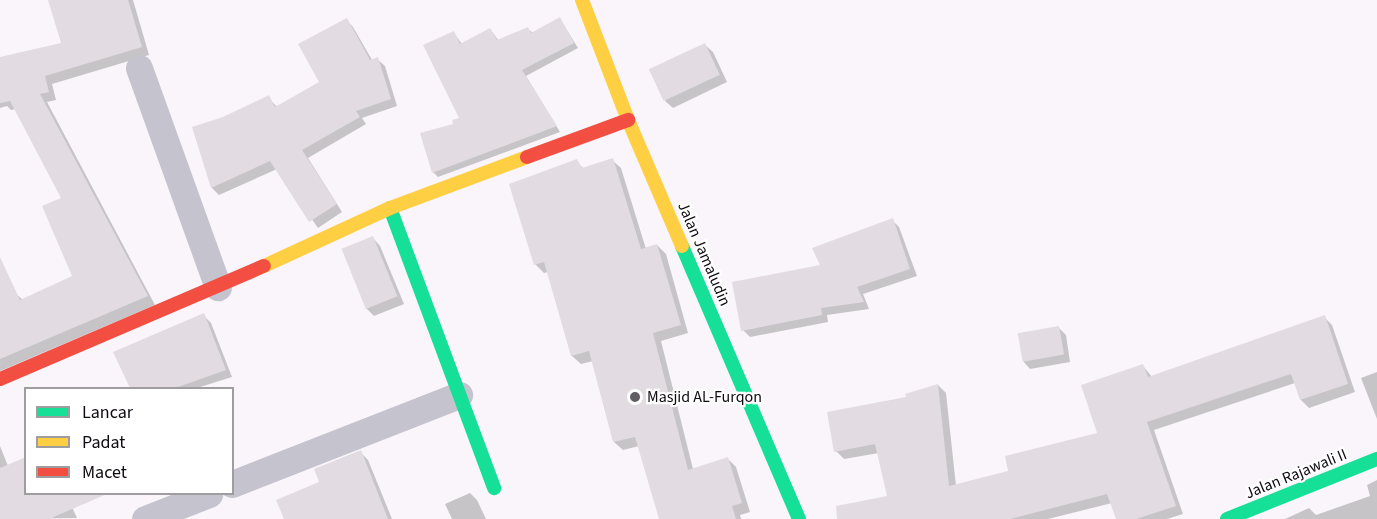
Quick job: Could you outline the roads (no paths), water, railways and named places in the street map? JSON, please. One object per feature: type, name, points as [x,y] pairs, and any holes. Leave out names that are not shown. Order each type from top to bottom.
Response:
[{"type":"street","name":"Jalan Jamaludin","points":[[582,0],[628,120],[799,519]]},
{"type":"street","points":[[139,68],[218,287]]},
{"type":"street","points":[[0,379],[218,287],[390,208],[628,120]]},
{"type":"street","points":[[390,208],[494,488]]},
{"type":"street","points":[[234,483],[459,395]]},
{"type":"street","name":"Jalan Rajawali II","points":[[1227,519],[1377,459]]},
{"type":"street","points":[[145,519],[206,495]]},
{"type":"place","name":"Masjid AL-Furqon","points":[[635,397]]}]
